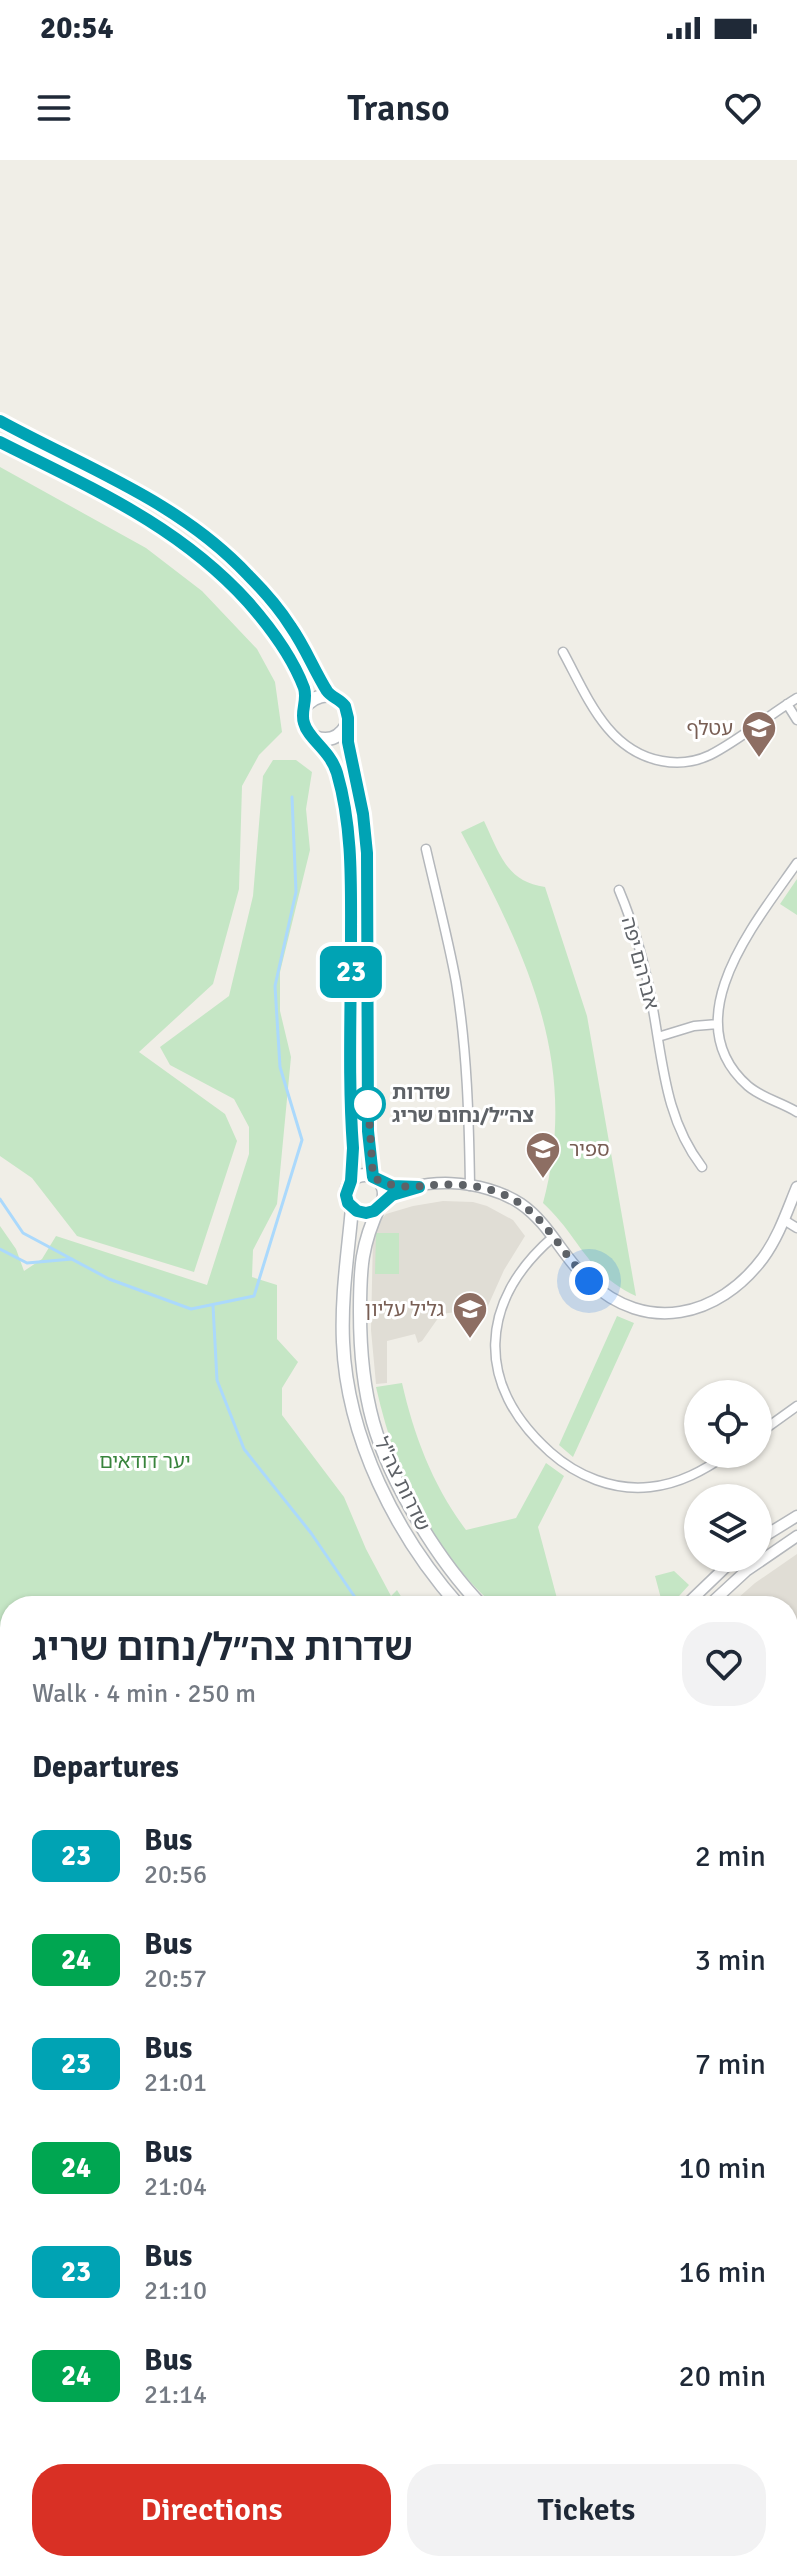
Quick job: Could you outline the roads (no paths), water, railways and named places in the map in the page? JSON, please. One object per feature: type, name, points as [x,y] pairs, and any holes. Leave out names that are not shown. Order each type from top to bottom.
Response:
[{"type":"main road","points":[[0,421],[164,507],[207,537],[247,573],[274,603],[330,695],[345,706],[367,853],[368,1131],[374,1178],[383,1191],[381,1204],[374,1211],[366,1213],[352,1208],[346,1195],[351,1181],[350,854],[347,817],[337,774],[326,750],[309,733],[303,719],[306,705],[304,689],[275,635],[233,586],[196,551],[97,491],[0,442]]},
{"type":"main road","points":[[306,705],[316,697],[330,695]]},
{"type":"main road","points":[[315,737],[329,740],[337,737],[346,726]]},
{"type":"main road","points":[[351,1181],[361,1176],[374,1178]]},
{"type":"main road","name":"שדרות צה\"ל","points":[[381,1204],[368,1233],[360,1264],[362,1364],[373,1420],[384,1452],[410,1506],[438,1551],[474,1596]]},
{"type":"main road","name":"שדרות צה\"ל","points":[[352,1208],[343,1288],[343,1341],[356,1424],[395,1513],[432,1573],[451,1596]]},
{"type":"street","points":[[563,652],[603,724],[624,745],[650,759],[679,763],[708,756],[797,698]]},
{"type":"street","points":[[787,704],[797,720]]},
{"type":"street","points":[[426,849],[459,1008],[470,1186]]},
{"type":"street","points":[[797,863],[733,960],[724,983],[718,1024],[724,1052],[737,1075],[767,1098],[797,1110]]},
{"type":"street","name":"אברהם יפה","points":[[619,890],[640,953],[664,1079],[675,1119],[686,1144],[702,1167]]},
{"type":"street","name":"אברהם יפה","points":[[658,1037],[688,1027],[718,1024]]},
{"type":"street","points":[[374,1178],[392,1186],[470,1186],[492,1190],[519,1203],[537,1217],[576,1269],[602,1292],[630,1308],[658,1314],[699,1307],[736,1286],[764,1257],[797,1187]]},
{"type":"street","points":[[381,1204],[399,1191],[419,1187]]},
{"type":"street","points":[[784,1220],[797,1228]]},
{"type":"street","points":[[553,1237],[531,1256],[515,1279],[503,1302],[497,1325],[495,1349],[498,1372],[505,1396],[519,1418],[560,1461],[588,1477],[617,1486],[649,1487],[673,1482],[706,1468]]},
{"type":"street","points":[[772,1424],[797,1406]]},
{"type":"street","points":[[772,1531],[797,1516]]},
{"type":"street","points":[[719,1596],[746,1571],[797,1536]]},
{"type":"street","points":[[695,1596],[720,1572]]},
{"type":"waterway","points":[[0,1199],[23,1233],[109,1279],[191,1309],[254,1296],[302,1140],[280,1067],[275,986],[296,892],[292,797]]},
{"type":"waterway","points":[[0,1249],[27,1263],[72,1259]]},
{"type":"waterway","points":[[213,1306],[217,1380],[244,1449],[311,1533],[354,1596]]},
{"type":"place","name":"עטלף","points":[[759,759]]},
{"type":"place","name":"שדרות צה״ל/נחום שריג","points":[[368,1104]]},
{"type":"place","name":"ספיר","points":[[543,1180]]},
{"type":"place","name":"גליל עליון","points":[[470,1340]]},
{"type":"park label","name":"יער דודאים","points":[[145,1461]]}]
